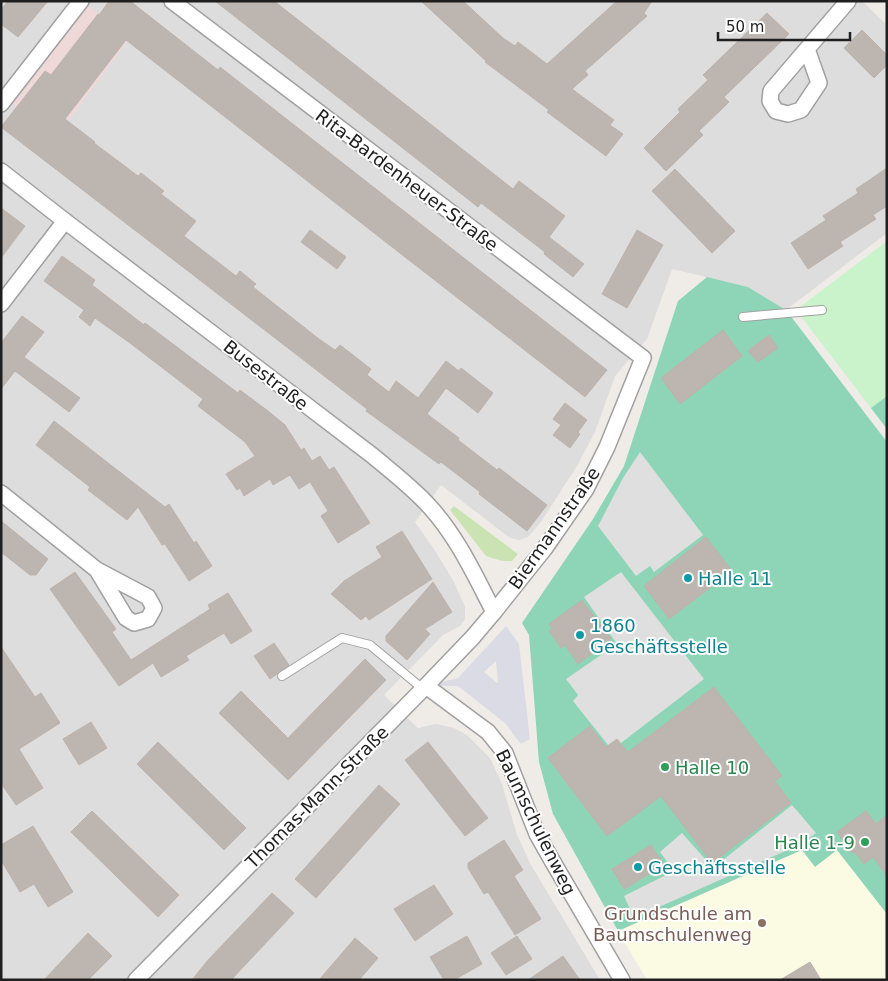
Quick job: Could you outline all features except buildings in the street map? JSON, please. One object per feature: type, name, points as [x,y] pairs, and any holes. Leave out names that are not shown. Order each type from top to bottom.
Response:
[{"type":"street","points":[[1,104],[81,1]]},
{"type":"street","name":"Rita-Bardenheuer-Straße","points":[[172,1],[643,358]]},
{"type":"street","points":[[806,49],[848,1]]},
{"type":"street","name":"Busestraße","points":[[1,171],[373,456],[407,485],[431,508],[462,550],[494,612]]},
{"type":"street","points":[[1,304],[65,221]]},
{"type":"street","name":"Biermannstraße","points":[[494,612],[544,548],[586,488],[607,447],[643,358]]},
{"type":"street","points":[[1,493],[97,570]]},
{"type":"street","name":"Thomas-Mann-Straße","points":[[136,980],[424,688],[494,612]]},
{"type":"street","name":"Baumschulenweg","points":[[424,688],[488,732],[505,753],[538,834],[556,869],[622,980]]},
{"type":"lane","points":[[742,317],[822,310]]},
{"type":"lane","points":[[282,676],[342,638],[370,645],[424,688]]},
{"type":"shaded area","points":[[1,1],[862,1],[887,25],[887,233],[786,310],[748,287],[672,269],[647,339],[615,376],[595,432],[577,466],[541,522],[528,537],[519,540],[510,538],[441,485],[415,522],[454,582],[465,607],[465,619],[460,626],[443,635],[384,695],[418,728],[436,724],[454,728],[468,736],[490,758],[502,784],[517,835],[531,865],[600,980],[1,980]]},
{"type":"shaded area","points":[[82,1],[130,38],[56,138],[8,100]]},
{"type":"shaded area","points":[[640,452],[703,535],[654,572],[650,566],[636,576],[598,526],[623,478]]},
{"type":"shaded area","points":[[621,572],[704,679],[612,750],[573,701],[578,695],[566,679],[617,644],[584,597]]},
{"type":"shaded area","points":[[506,626],[519,644],[530,739],[521,744],[505,723],[458,686],[426,686],[458,678]],"holes":[[[496,661],[498,683],[484,672]]]},
{"type":"shaded area","points":[[792,805],[816,833],[799,845],[634,918],[624,896],[674,871],[660,852],[682,833],[713,868]]},
{"type":"shaded area","name":"Grundschule am Baumschulenweg","points":[[802,850],[837,850],[887,914],[887,980],[647,980],[618,931]]},
{"type":"green space","points":[[887,241],[887,429],[796,310]]},
{"type":"green space","points":[[707,277],[748,287],[786,310],[887,442],[887,914],[837,850],[815,867],[802,850],[618,931],[553,814],[539,762],[529,635],[522,623],[593,519],[624,466],[678,301]]},
{"type":"green space","points":[[887,396],[887,429],[871,408]]},
{"type":"green space","points":[[454,506],[518,554],[512,561],[502,561],[486,556],[450,510]]},
{"type":"place","name":"Halle 11","points":[[688,578]]},
{"type":"place","name":"1860 Geschäftsstelle","points":[[580,635]]},
{"type":"place","name":"Halle 10","points":[[665,767]]},
{"type":"place","name":"Halle 1-9","points":[[865,842]]},
{"type":"place","name":"Geschäftsstelle","points":[[638,867]]},
{"type":"place","name":"Grundschule am Baumschulenweg","points":[[762,923]]}]
